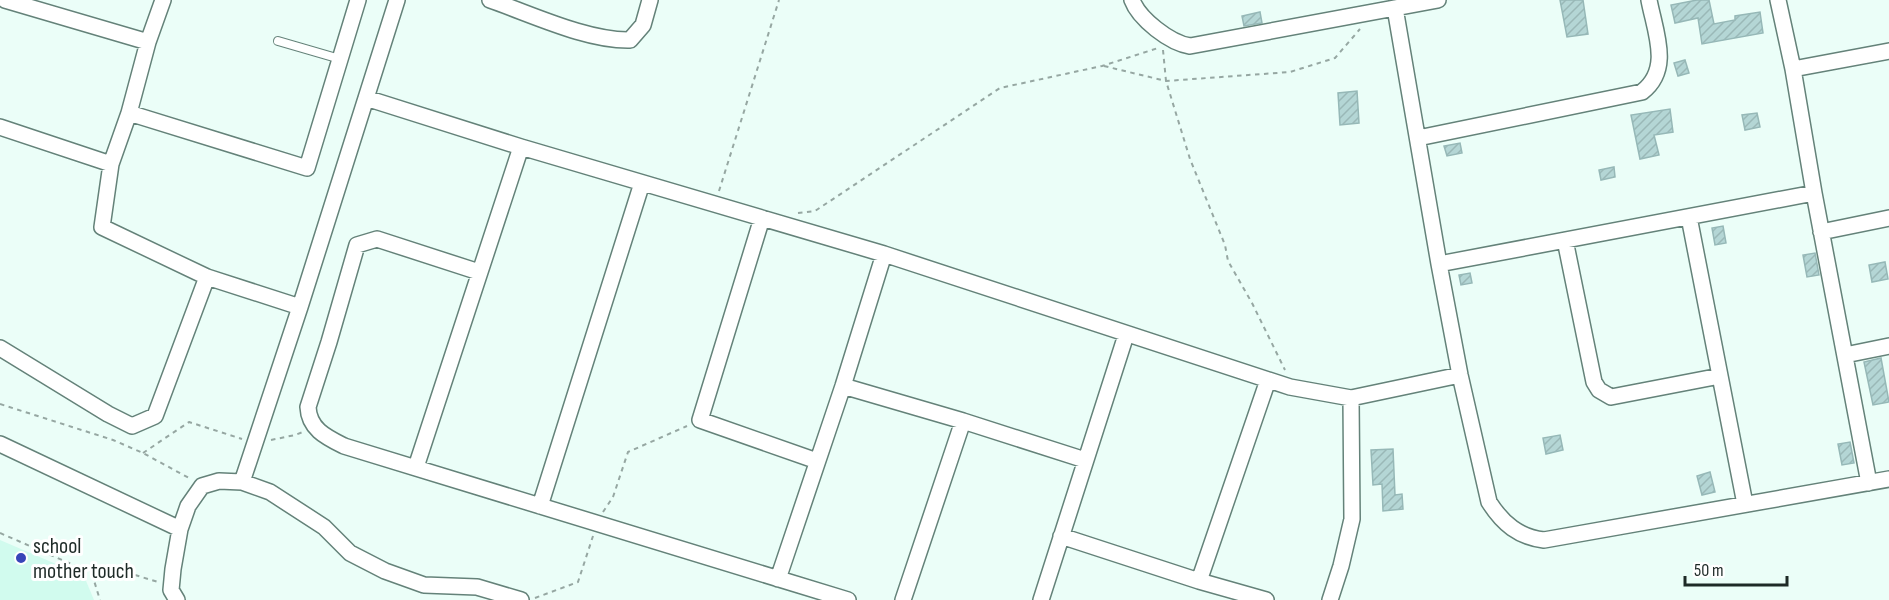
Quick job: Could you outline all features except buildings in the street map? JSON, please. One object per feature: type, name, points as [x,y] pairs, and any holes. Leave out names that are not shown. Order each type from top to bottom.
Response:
[{"type":"street","points":[[5,0],[148,42]]},
{"type":"street","points":[[163,0],[111,164],[102,227],[207,277],[300,307]]},
{"type":"street","points":[[129,113],[307,168],[358,0]]},
{"type":"street","points":[[242,482],[397,0]]},
{"type":"street","points":[[490,0],[574,30],[613,40],[630,40],[643,25],[650,0]]},
{"type":"street","points":[[1132,0],[1146,18],[1170,39],[1190,46],[1438,0]]},
{"type":"street","points":[[1418,138],[1642,92],[1651,85],[1657,75],[1660,52],[1649,0]]},
{"type":"street","points":[[1778,0],[1793,69],[1821,232],[1869,483]]},
{"type":"street","points":[[1395,8],[1460,375],[1489,502],[1510,528],[1521,534],[1544,540],[1889,479]]},
{"type":"street","points":[[1793,69],[1888,54]]},
{"type":"street","points":[[366,98],[715,206],[884,254],[1290,387],[1351,398],[1460,375]]},
{"type":"street","points":[[0,127],[111,164]]},
{"type":"street","points":[[416,467],[521,147]]},
{"type":"street","points":[[540,506],[642,183]]},
{"type":"street","points":[[1439,264],[1814,193]]},
{"type":"street","points":[[1689,217],[1745,504]]},
{"type":"street","points":[[762,218],[700,420],[817,461]]},
{"type":"street","points":[[1821,232],[1889,218]]},
{"type":"street","points":[[479,273],[377,239],[357,245],[308,407],[314,427],[324,436],[344,446],[848,600]]},
{"type":"street","points":[[1566,240],[1594,382],[1599,390],[1611,397],[1720,376]]},
{"type":"street","points":[[778,579],[843,386],[884,254]]},
{"type":"street","points":[[0,348],[108,414],[132,426],[155,416],[207,277]]},
{"type":"street","points":[[1041,600],[1126,334]]},
{"type":"street","points":[[1845,355],[1889,346]]},
{"type":"street","points":[[1199,581],[1268,380]]},
{"type":"street","points":[[843,386],[1084,460]]},
{"type":"street","points":[[1330,600],[1352,519],[1351,398]]},
{"type":"street","points":[[903,600],[963,421]]},
{"type":"street","points":[[0,444],[180,530]]},
{"type":"street","points":[[174,595],[180,530],[188,506],[202,486],[219,481],[242,482],[270,492],[324,526],[350,554],[386,572],[424,585],[477,587],[521,600]]},
{"type":"street","points":[[1061,536],[1199,581],[1266,600]]},
{"type":"lane","points":[[278,41],[340,59]]},
{"type":"path","points":[[715,206],[779,0]]},
{"type":"path","points":[[1102,66],[1166,81],[1290,72],[1335,58],[1358,33],[1367,12]]},
{"type":"path","points":[[794,214],[815,211],[1000,88],[1102,66],[1162,47],[1166,81],[1190,159],[1225,245],[1228,261],[1270,337],[1286,371],[1290,387]]},
{"type":"path","points":[[0,404],[113,440],[143,453],[202,486]]},
{"type":"path","points":[[529,600],[578,582],[591,548],[596,523],[613,497],[628,452],[700,420]]},
{"type":"path","points":[[143,453],[189,422],[255,443],[295,435],[314,427]]},
{"type":"path","points":[[0,533],[92,573],[122,571],[152,579],[174,595]]},
{"type":"path","points":[[92,573],[100,600]]},
{"type":"shaded area","name":"school mother touch","points":[[0,540],[84,576],[94,600],[0,600]]},
{"type":"place","name":"school mother touch","points":[[21,558]]}]
